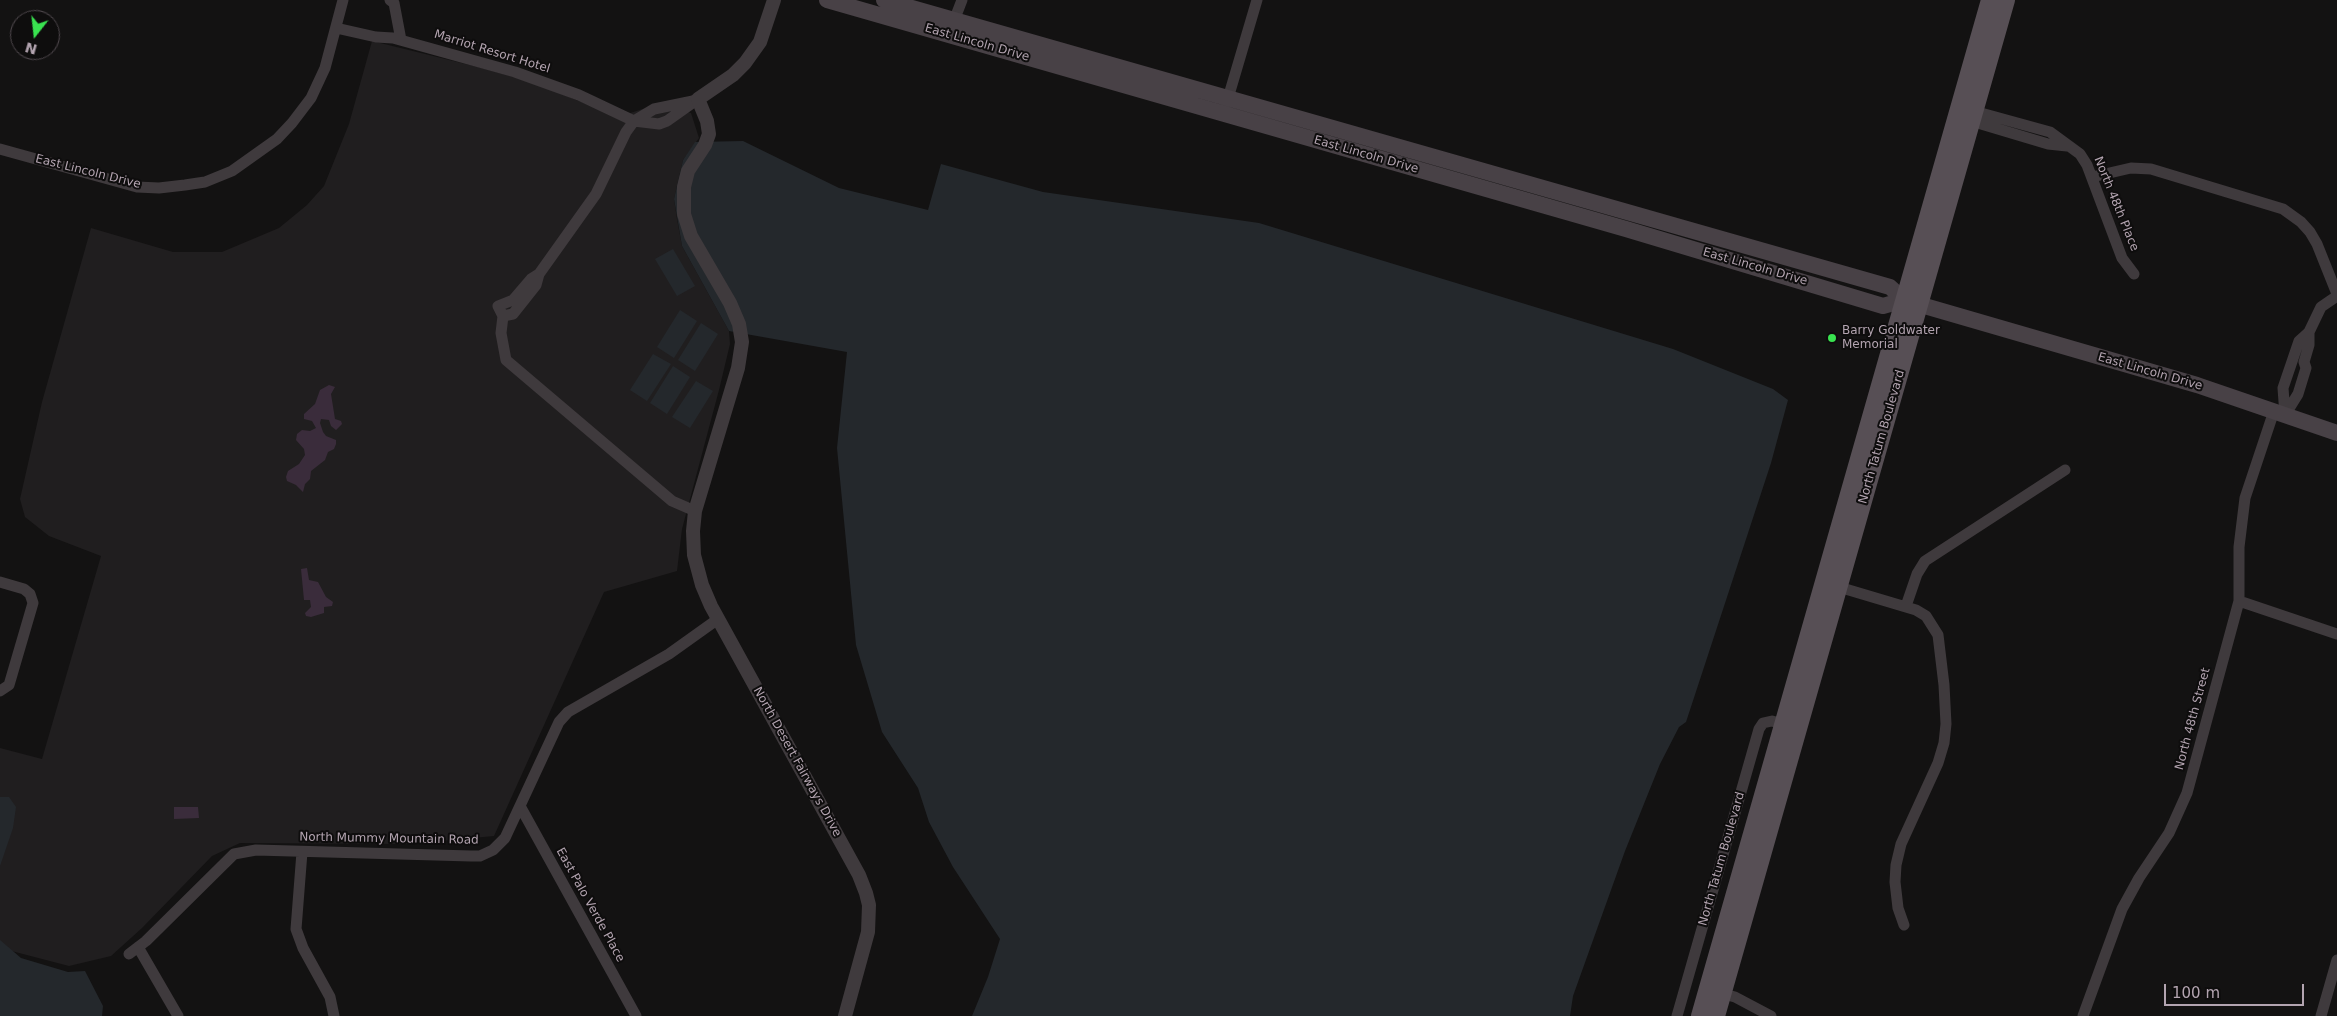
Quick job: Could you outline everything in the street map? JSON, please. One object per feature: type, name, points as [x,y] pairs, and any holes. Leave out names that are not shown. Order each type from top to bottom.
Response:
[{"type":"main road","name":"East Lincoln Drive","points":[[827,0],[952,28],[1226,106],[1883,306],[1911,302],[2179,380],[2337,433]]},
{"type":"main road","name":"East Lincoln Drive","points":[[884,0],[952,28]]},
{"type":"main road","name":"North Tatum Boulevard","points":[[1968,114],[1990,0]]},
{"type":"main road","name":"North Tatum Boulevard","points":[[1700,1016],[1714,992],[1911,302],[1968,114],[2006,0]]},
{"type":"main road","name":"North Tatum Boulevard","points":[[1714,992],[1716,1016]]},
{"type":"street","name":"East Lincoln Drive","points":[[0,149],[137,187],[160,188],[205,182],[232,171],[250,159],[292,123],[318,84],[343,0]]},
{"type":"street","points":[[384,0],[391,16],[397,39]]},
{"type":"street","points":[[390,0],[394,3],[397,39]]},
{"type":"street","points":[[695,511],[672,502],[506,360],[501,333],[500,311],[513,314],[536,285],[539,274],[596,194],[626,132],[634,121],[654,109],[698,99],[733,75],[745,63],[760,42],[774,0]]},
{"type":"street","points":[[952,28],[962,0]]},
{"type":"street","points":[[1226,106],[1257,0]]},
{"type":"street","name":"Marriot Resort Hotel","points":[[336,28],[376,37],[397,39],[515,72],[579,95],[634,121]]},
{"type":"street","name":"North Desert Fairways Drive","points":[[698,99],[708,121],[709,134],[686,180],[683,194],[684,214],[698,251],[734,311],[739,324],[742,342],[738,368],[695,511],[693,531],[698,572],[702,586],[718,619],[859,875],[866,893],[869,907],[868,932],[845,1016]]},
{"type":"street","name":"North 48th Place","points":[[1968,114],[2048,144],[2070,146],[2080,154],[2092,177],[2122,258],[2134,274]]},
{"type":"street","points":[[2092,177],[2131,168],[2151,169],[2283,209],[2301,222],[2310,232],[2337,295]]},
{"type":"street","name":"North 48th Street","points":[[2083,1016],[2122,910],[2181,812],[2239,600],[2239,547],[2245,498],[2280,413],[2298,394],[2306,368],[2299,361],[2300,342],[2309,332],[2321,307],[2337,295]]},
{"type":"street","points":[[1906,606],[1917,574],[1925,561],[2065,470]]},
{"type":"street","points":[[0,582],[24,589],[30,594],[33,603],[10,685],[0,691]]},
{"type":"street","points":[[1831,584],[1906,606],[1926,616],[1938,635],[1944,685],[1946,724],[1944,743],[1938,764],[1901,844],[1896,865],[1894,882],[1898,908],[1904,925]]},
{"type":"street","points":[[2239,600],[2337,634]]},
{"type":"street","name":"North Mummy Mountain Road","points":[[178,1016],[133,950],[234,854],[256,850],[480,856],[493,850],[505,838],[559,722],[568,712],[669,654],[718,619]]},
{"type":"street","name":"North Tatum Boulevard","points":[[1677,1016],[1759,729],[1763,723],[1772,722],[1790,726]]},
{"type":"street","name":"East Palo Verde Place","points":[[520,806],[636,1016]]},
{"type":"street","points":[[302,852],[296,929],[303,948],[330,997],[334,1016]]},
{"type":"street","points":[[2321,1016],[2337,960]]},
{"type":"street","points":[[1714,992],[1746,1002],[1771,1016]]},
{"type":"shaded area","points":[[372,41],[535,83],[618,117],[661,103],[691,113],[699,138],[683,160],[674,199],[677,219],[682,246],[729,331],[730,344],[682,529],[677,571],[604,592],[494,836],[408,844],[240,843],[212,856],[142,928],[111,956],[69,966],[0,948],[0,748],[42,759],[101,556],[49,536],[25,517],[20,499],[42,402],[91,228],[173,252],[222,252],[279,228],[307,205],[324,186],[349,124]]},
{"type":"shaded area","points":[[743,141],[839,188],[928,210],[941,164],[1043,192],[1259,223],[1673,349],[1773,389],[1788,400],[1771,463],[1686,722],[1679,727],[1660,764],[1625,851],[1573,996],[1570,1016],[972,1016],[988,977],[1000,939],[953,867],[929,822],[918,788],[882,732],[856,645],[837,448],[847,352],[729,331],[682,246],[674,199],[683,160],[695,142]]},
{"type":"shaded area","points":[[673,249],[695,286],[677,296],[655,259]]},
{"type":"shaded area","points":[[680,310],[697,321],[674,358],[657,347]]},
{"type":"shaded area","points":[[701,323],[718,334],[695,371],[678,360]]},
{"type":"shaded area","points":[[653,354],[671,364],[647,401],[630,390]]},
{"type":"shaded area","points":[[673,366],[690,377],[667,414],[650,403]]},
{"type":"shaded area","points":[[696,381],[713,391],[690,428],[672,417]]},
{"type":"shaded area","points":[[329,385],[335,387],[331,394],[335,419],[341,421],[342,424],[336,430],[331,426],[329,420],[321,419],[320,423],[323,432],[326,436],[336,440],[336,444],[334,449],[328,452],[325,460],[311,471],[310,479],[305,484],[303,492],[296,485],[287,481],[286,477],[288,471],[299,464],[305,455],[304,449],[296,440],[297,434],[302,430],[310,431],[316,428],[312,421],[304,419],[304,414],[315,404],[320,390]]},
{"type":"shaded area","points":[[307,568],[309,580],[318,582],[326,597],[333,602],[332,606],[324,607],[324,613],[311,617],[306,616],[305,613],[311,607],[310,600],[304,600],[301,569]]},
{"type":"shaded area","points":[[0,797],[9,797],[16,807],[13,828],[0,866]]},
{"type":"shaded area","points":[[174,807],[198,807],[199,818],[174,819]]},
{"type":"shaded area","points":[[0,940],[21,958],[68,972],[85,971],[103,1006],[102,1016],[0,1016]]},
{"type":"place","name":"Barry Goldwater Memorial","points":[[1832,338]]}]
